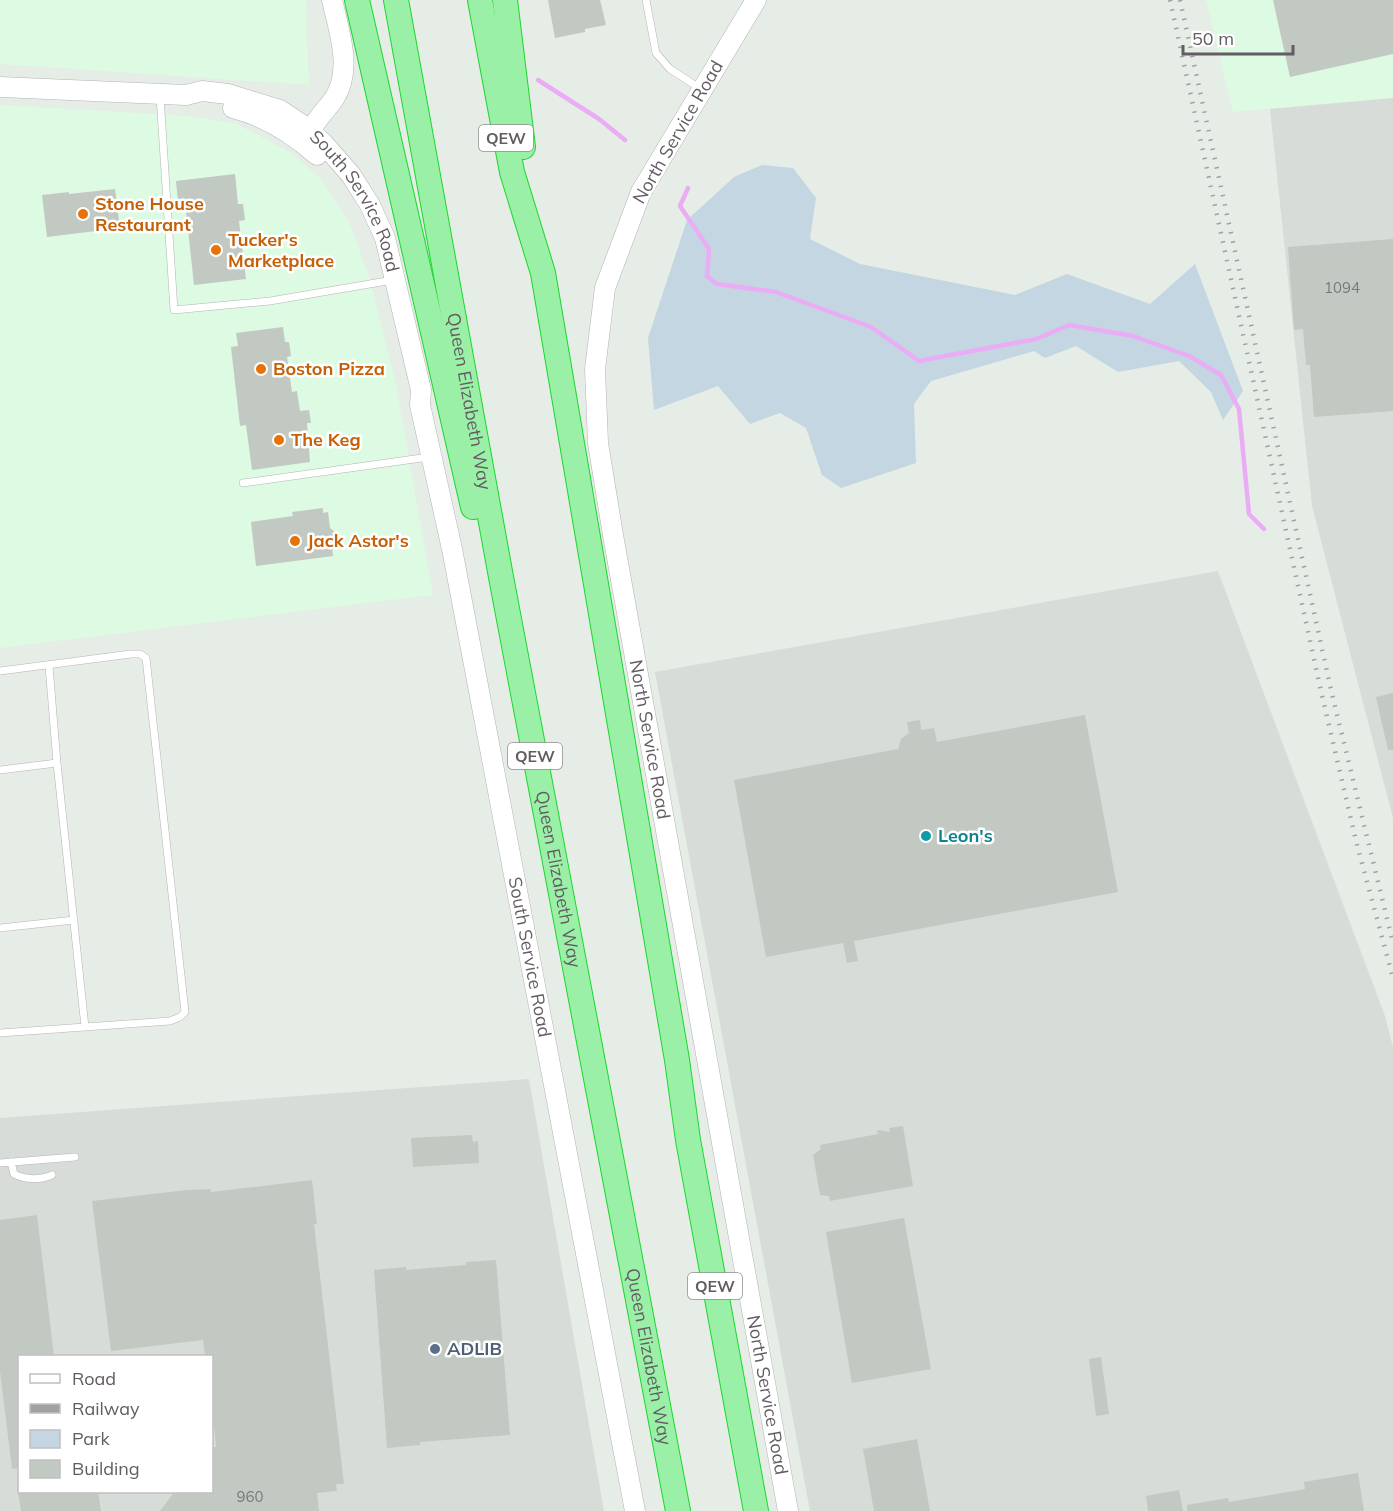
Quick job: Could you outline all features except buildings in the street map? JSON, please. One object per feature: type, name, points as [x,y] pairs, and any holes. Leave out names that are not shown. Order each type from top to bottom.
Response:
[{"type":"highway","points":[[357,0],[476,521],[501,577]]},
{"type":"highway","name":"Queen Elizabeth Way","points":[[396,0],[501,577],[678,1511]]},
{"type":"highway","name":"QEW","points":[[480,0],[512,172],[543,273],[673,1036],[688,1140],[756,1511]]},
{"type":"highway","points":[[505,0],[519,118],[543,273]]},
{"type":"street","points":[[309,139],[334,99],[343,77],[344,62],[332,0]]},
{"type":"street","name":"North Service Road","points":[[756,0],[640,192],[605,288],[595,369],[598,443],[613,535],[788,1511]]},
{"type":"street","name":"South Service Road","points":[[0,87],[186,95],[202,91],[228,94],[254,101],[287,114],[309,139],[343,166],[364,195],[385,238],[390,281],[421,390],[420,405],[457,572],[634,1511]]},
{"type":"lane","points":[[646,0],[656,53],[670,69],[701,88]]},
{"type":"lane","points":[[160,94],[174,310],[270,302],[390,281]]},
{"type":"lane","points":[[243,483],[432,457]]},
{"type":"lane","points":[[0,671],[131,654],[140,654],[146,658],[184,1012],[180,1017],[170,1021],[0,1033]]},
{"type":"lane","points":[[48,666],[85,1027]]},
{"type":"lane","points":[[0,770],[57,763]]},
{"type":"lane","points":[[0,928],[74,920]]},
{"type":"lane","points":[[0,1163],[75,1157]]},
{"type":"lane","points":[[10,1162],[14,1174],[20,1177],[43,1179],[52,1175]]},
{"type":"shaded area","points":[[0,0],[306,0],[309,85],[0,64]]},
{"type":"shaded area","points":[[1206,0],[1393,0],[1393,98],[1233,112]]},
{"type":"shaded area","points":[[1393,98],[1393,818],[1312,506],[1270,109]]},
{"type":"shaded area","points":[[0,105],[191,116],[237,124],[293,154],[322,180],[350,224],[369,276],[396,384],[433,595],[0,648]]},
{"type":"shaded area","points":[[1218,571],[1385,1016],[1393,1047],[1393,1511],[810,1511],[655,672]]},
{"type":"shaded area","points":[[529,1079],[604,1511],[0,1511],[0,1118]]},
{"type":"green space","points":[[762,165],[793,168],[816,198],[810,239],[860,264],[1015,295],[1067,274],[1150,304],[1195,264],[1243,391],[1223,420],[1211,392],[1179,361],[1118,372],[1076,346],[1045,358],[1034,351],[931,381],[914,404],[916,463],[841,488],[822,475],[806,428],[780,413],[750,424],[718,386],[654,410],[648,338],[687,220],[734,177]]},
{"type":"waterway","points":[[538,80],[599,119],[625,140]]},
{"type":"waterway","points":[[688,188],[680,206],[709,249],[707,276],[717,284],[776,292],[871,327],[919,361],[1036,339],[1069,325],[1133,336],[1189,356],[1221,375],[1239,409],[1249,514],[1264,529]]},
{"type":"railway","points":[[1170,0],[1321,691],[1356,841],[1393,978]]},
{"type":"railway","points":[[1180,0],[1331,690],[1393,943]]},
{"type":"place","name":"Stone House Restaurant","points":[[83,214]]},
{"type":"place","name":"Tucker's Marketplace","points":[[216,250]]},
{"type":"place","name":"Boston Pizza","points":[[261,369]]},
{"type":"place","name":"The Keg","points":[[279,440]]},
{"type":"place","name":"Jack Astor's","points":[[295,541]]},
{"type":"place","name":"Leon's","points":[[926,836]]},
{"type":"place","name":"ADLIB","points":[[435,1349]]}]
